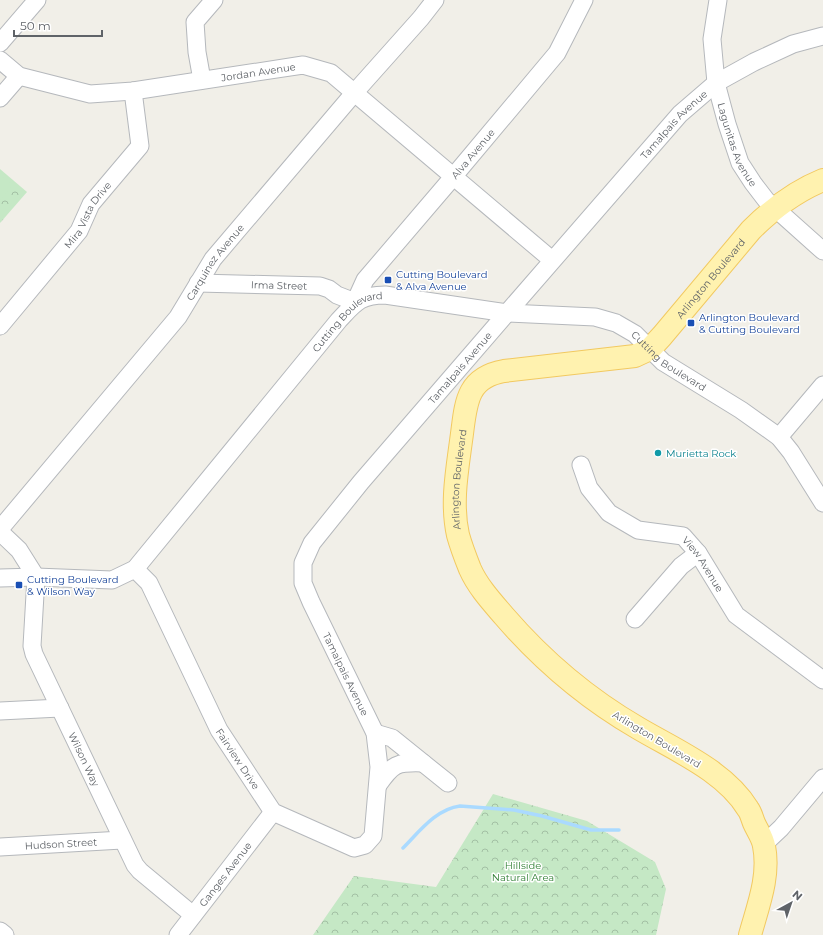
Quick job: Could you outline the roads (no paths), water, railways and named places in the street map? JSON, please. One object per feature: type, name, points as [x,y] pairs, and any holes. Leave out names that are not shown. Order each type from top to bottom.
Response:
[{"type":"main road","name":"Arlington Boulevard","points":[[750,935],[763,888],[765,870],[764,844],[749,810],[735,791],[719,777],[688,757],[615,715],[558,670],[520,634],[484,592],[471,570],[459,537],[455,510],[457,473],[468,400],[477,383],[484,376],[498,372],[635,356],[650,349],[762,218],[810,186],[823,180]]},
{"type":"street","points":[[0,43],[37,0]]},
{"type":"street","points":[[202,80],[197,52],[195,22],[214,0]]},
{"type":"street","name":"Carquinez Avenue","points":[[0,531],[178,316],[213,259],[355,92],[421,18],[434,0]]},
{"type":"street","name":"Alva Avenue","points":[[355,302],[365,280],[557,53],[584,0]]},
{"type":"street","name":"Lagunitas Avenue","points":[[718,0],[712,39],[716,83],[740,164],[766,200],[823,251]]},
{"type":"street","name":"Tamalpais Avenue","points":[[378,791],[379,766],[375,733],[303,583],[303,563],[312,543],[356,488],[680,114],[716,83],[754,62],[793,44],[823,36]]},
{"type":"street","name":"Jordan Avenue","points":[[0,60],[19,76],[90,94],[133,91],[303,65],[331,73],[552,260]]},
{"type":"street","points":[[0,98],[19,76]]},
{"type":"street","name":"Mira Vista Drive","points":[[0,326],[79,232],[91,204],[140,146],[133,91]]},
{"type":"street","name":"Irma Street","points":[[198,283],[320,286],[355,302]]},
{"type":"street","name":"Cutting Boulevard","points":[[0,578],[36,577],[112,580],[135,569],[355,302],[371,295],[385,295],[507,313],[595,317],[616,323],[635,334],[663,362],[741,410],[779,437],[791,452],[823,503]]},
{"type":"street","points":[[779,437],[823,385]]},
{"type":"street","name":"View Avenue","points":[[581,465],[589,488],[609,514],[638,530],[683,536],[698,552],[736,615],[823,680]]},
{"type":"street","points":[[0,531],[19,550],[36,577]]},
{"type":"street","points":[[635,619],[681,566],[698,552]]},
{"type":"street","name":"Fairview Drive","points":[[135,569],[149,583],[219,730],[272,812]]},
{"type":"street","name":"Wilson Way","points":[[36,577],[32,646],[34,654],[122,840],[140,871],[193,915]]},
{"type":"street","points":[[0,711],[60,708]]},
{"type":"street","points":[[375,733],[392,738],[448,783]]},
{"type":"street","points":[[272,812],[354,848],[365,845],[373,836],[378,791],[387,772],[396,765],[406,762],[423,763]]},
{"type":"street","points":[[764,844],[781,828],[823,778]]},
{"type":"street","name":"Ganges Avenue","points":[[178,935],[272,812]]},
{"type":"street","name":"Hudson Street","points":[[0,847],[122,840]]},
{"type":"street","points":[[0,931],[5,935]]},
{"type":"waterway","points":[[403,848],[428,822],[436,816],[451,808],[460,806],[514,810],[542,816],[591,830],[619,830]]},
{"type":"place","name":"Cutting Boulevard & Alva Avenue","points":[[388,280]]},
{"type":"place","name":"Arlington Boulevard & Cutting Boulevard","points":[[691,323]]},
{"type":"place","name":"Murietta Rock","points":[[658,453]]},
{"type":"place","name":"Cutting Boulevard & Wilson Way","points":[[19,585]]},
{"type":"park label","name":"Hillside Natural Area","points":[[523,870]]}]
